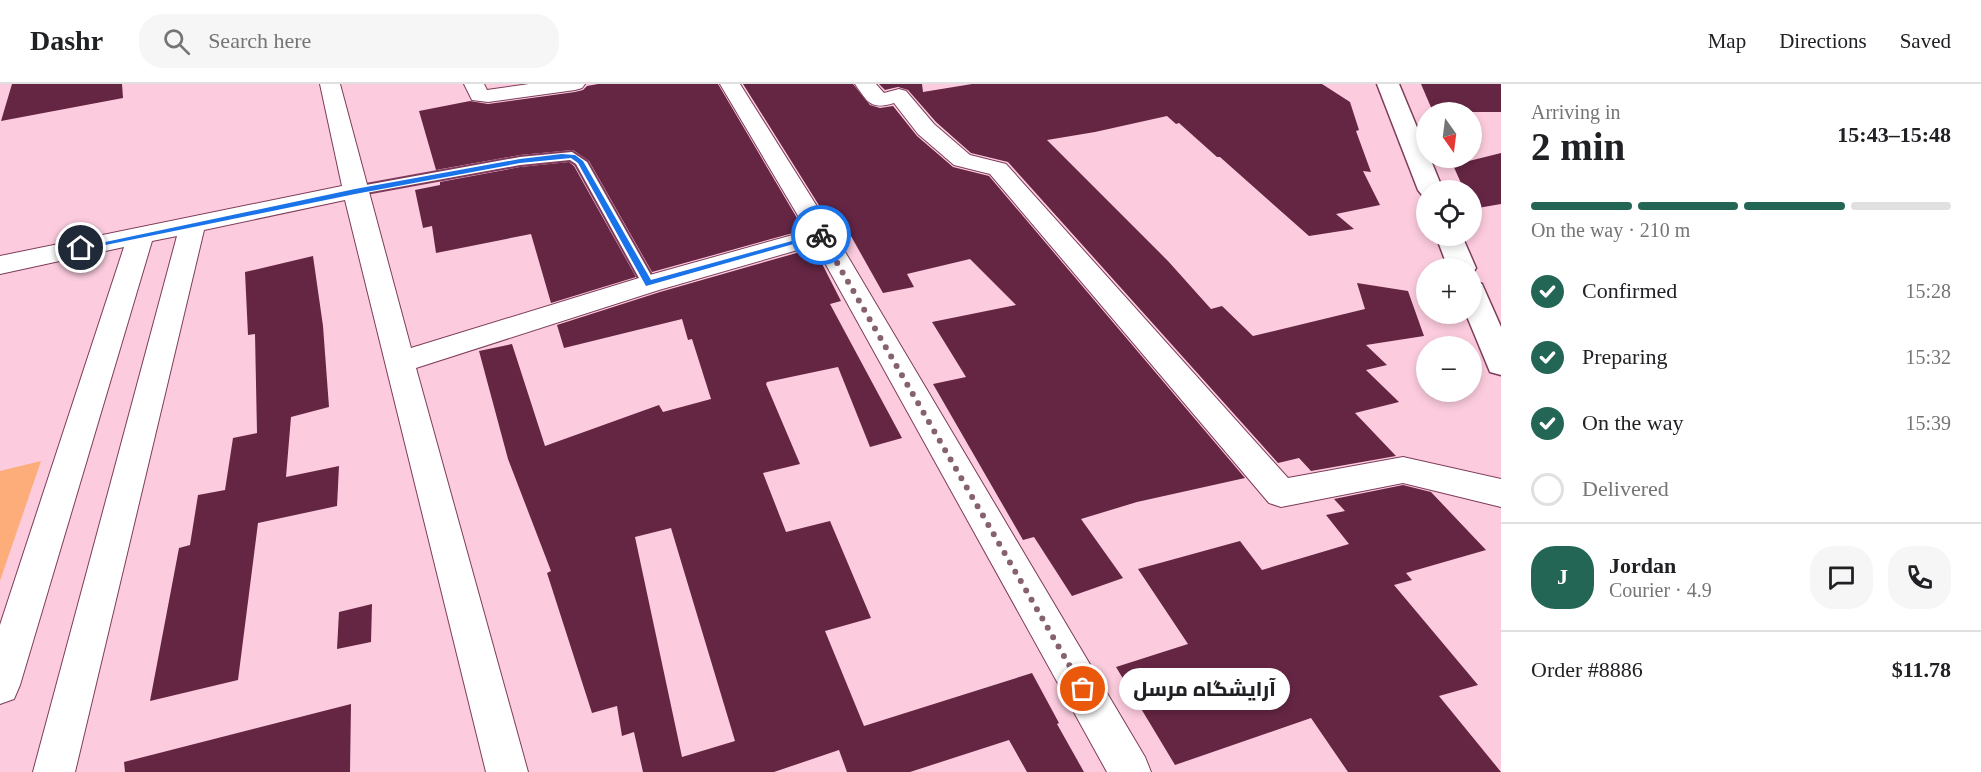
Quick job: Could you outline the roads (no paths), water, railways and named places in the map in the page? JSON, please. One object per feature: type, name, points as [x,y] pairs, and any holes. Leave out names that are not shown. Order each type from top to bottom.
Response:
[{"type":"street","points":[[330,84],[355,191],[507,772]]},
{"type":"street","points":[[474,84],[479,96],[488,96],[575,84]]},
{"type":"street","points":[[730,84],[822,235],[1130,772]]},
{"type":"street","points":[[865,84],[879,101],[899,95],[927,129],[962,160],[998,169],[1281,493],[1403,470],[1501,493]]},
{"type":"street","points":[[1388,84],[1427,180]]},
{"type":"street","points":[[0,265],[355,191]]},
{"type":"street","points":[[54,772],[193,223]]},
{"type":"street","points":[[0,685],[141,234]]},
{"type":"street","points":[[400,362],[649,284],[822,235]]},
{"type":"street","points":[[1482,316],[1501,364]]},
{"type":"lane","points":[[355,191],[520,161],[572,156],[581,162],[649,284]]},
{"type":"place","name":"آرایشگاه مرسل","points":[[1083,689]]}]
